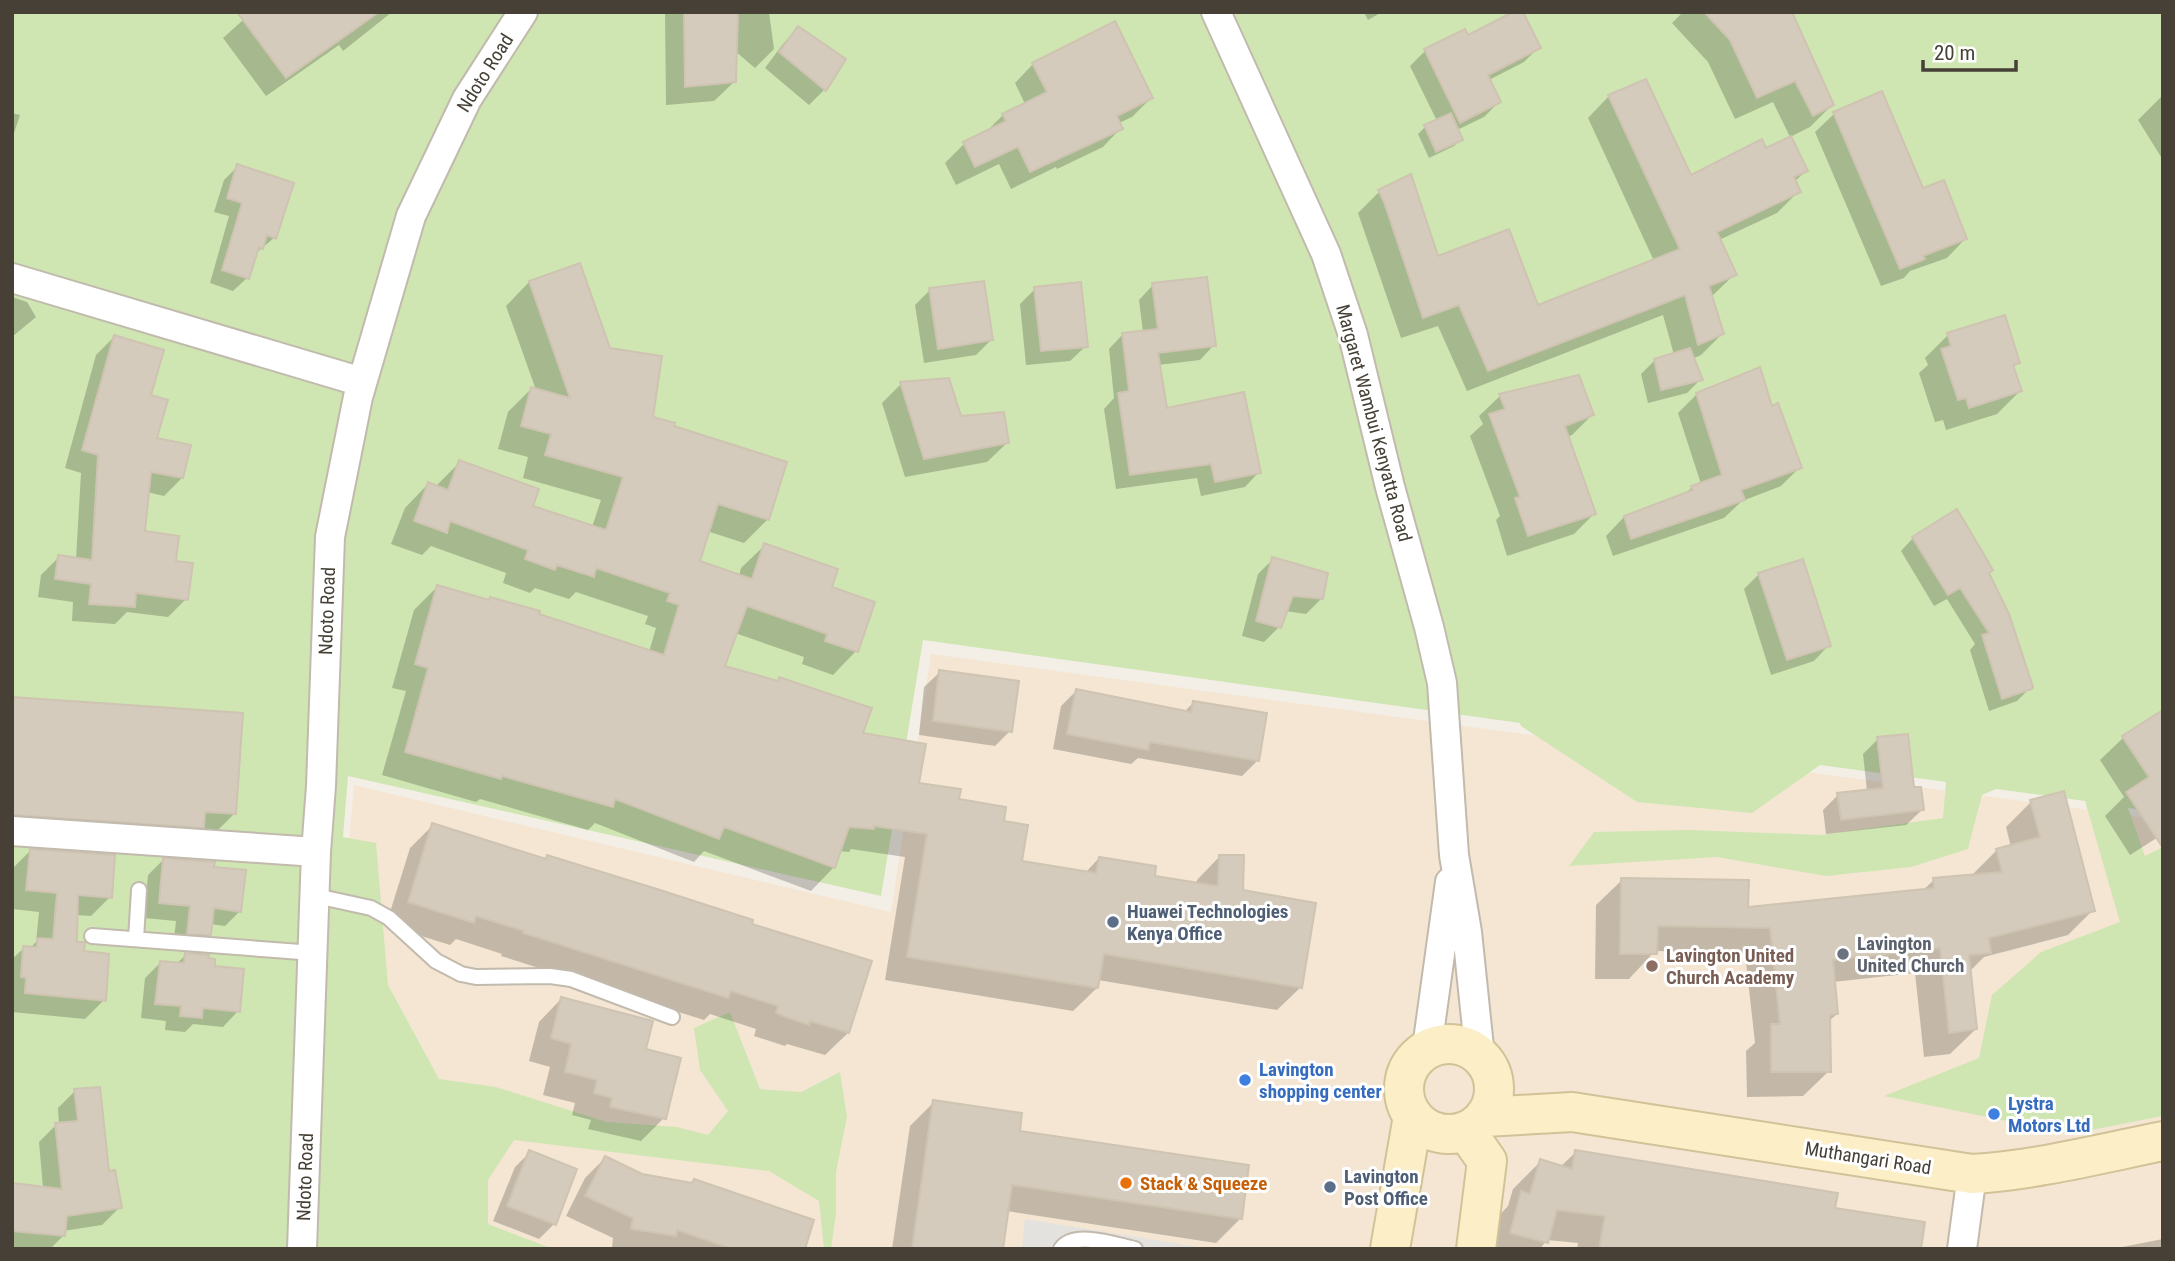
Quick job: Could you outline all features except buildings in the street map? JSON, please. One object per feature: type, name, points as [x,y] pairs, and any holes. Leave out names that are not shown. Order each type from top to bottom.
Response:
[{"type":"street","name":"Ndoto Road","points":[[302,1249],[330,537],[362,382],[411,216],[467,99],[523,12]]},
{"type":"street","name":"Margaret Wambui Kenyatta Road","points":[[1216,12],[1326,254],[1353,335],[1442,682],[1454,855],[1487,1068]]},
{"type":"street","points":[[12,278],[362,382]]},
{"type":"street","points":[[12,831],[316,852]]},
{"type":"street","name":"Margaret Wambui Kenyatta Road","points":[[1427,1048],[1454,855]]},
{"type":"street","points":[[1441,1044],[1469,1048],[1487,1068],[1493,1099],[1475,1124],[1455,1134],[1431,1130],[1413,1116],[1404,1096],[1406,1073],[1411,1063],[1427,1048],[1441,1044]]},
{"type":"street","name":"Muthangari Road","points":[[1487,1068],[1572,1112]]},
{"type":"street","name":"Muthangari Road","points":[[1475,1124],[1572,1112],[1972,1174],[2024,1170],[2163,1141]]},
{"type":"street","points":[[1390,1249],[1413,1116]]},
{"type":"street","points":[[1475,1124],[1487,1161],[1476,1249]]},
{"type":"street","points":[[1962,1249],[1972,1174]]},
{"type":"lane","points":[[136,939],[139,890]]},
{"type":"lane","points":[[316,896],[371,908],[389,918],[436,961],[461,974],[476,977],[550,976],[571,979],[672,1017]]},
{"type":"lane","points":[[92,936],[314,953]]},
{"type":"lane","points":[[1060,1249],[1065,1243],[1080,1238],[1135,1249]]},
{"type":"shaded area","name":"Lavington shopping center","points":[[931,654],[2163,820],[2163,1249],[313,1249],[354,785],[891,912]]},
{"type":"shaded area","points":[[1025,1219],[1211,1249],[1022,1249]]},
{"type":"green space","points":[[12,12],[2163,12],[2163,812],[2128,808],[2145,856],[2163,847],[2163,1116],[2071,1134],[1884,1096],[1979,1058],[1992,995],[2041,952],[2120,922],[2085,801],[1996,789],[1982,795],[1968,849],[1911,867],[1826,876],[1717,857],[1569,866],[1594,832],[1690,830],[1821,835],[1943,818],[1946,782],[1820,765],[1752,813],[1637,802],[1520,723],[923,640],[881,896],[348,776],[343,837],[376,843],[388,985],[439,1079],[496,1087],[607,1122],[677,1127],[708,1135],[728,1111],[700,1070],[694,1028],[730,1012],[760,1089],[801,1092],[840,1072],[847,1117],[836,1172],[836,1213],[831,1249],[824,1249],[819,1201],[769,1171],[514,1140],[488,1180],[488,1224],[553,1249],[12,1249]]},
{"type":"place","name":"Huawei Technologies Kenya Office","points":[[1113,922]]},
{"type":"place","name":"Lavington United Church","points":[[1843,954]]},
{"type":"place","name":"Lavington United Church Academy","points":[[1652,966]]},
{"type":"place","name":"Lavington shopping center","points":[[1245,1080]]},
{"type":"place","name":"Lystra Motors Ltd","points":[[1994,1114]]},
{"type":"place","name":"Stack & Squeeze","points":[[1126,1183]]},
{"type":"place","name":"Lavington Post Office","points":[[1330,1187]]}]
